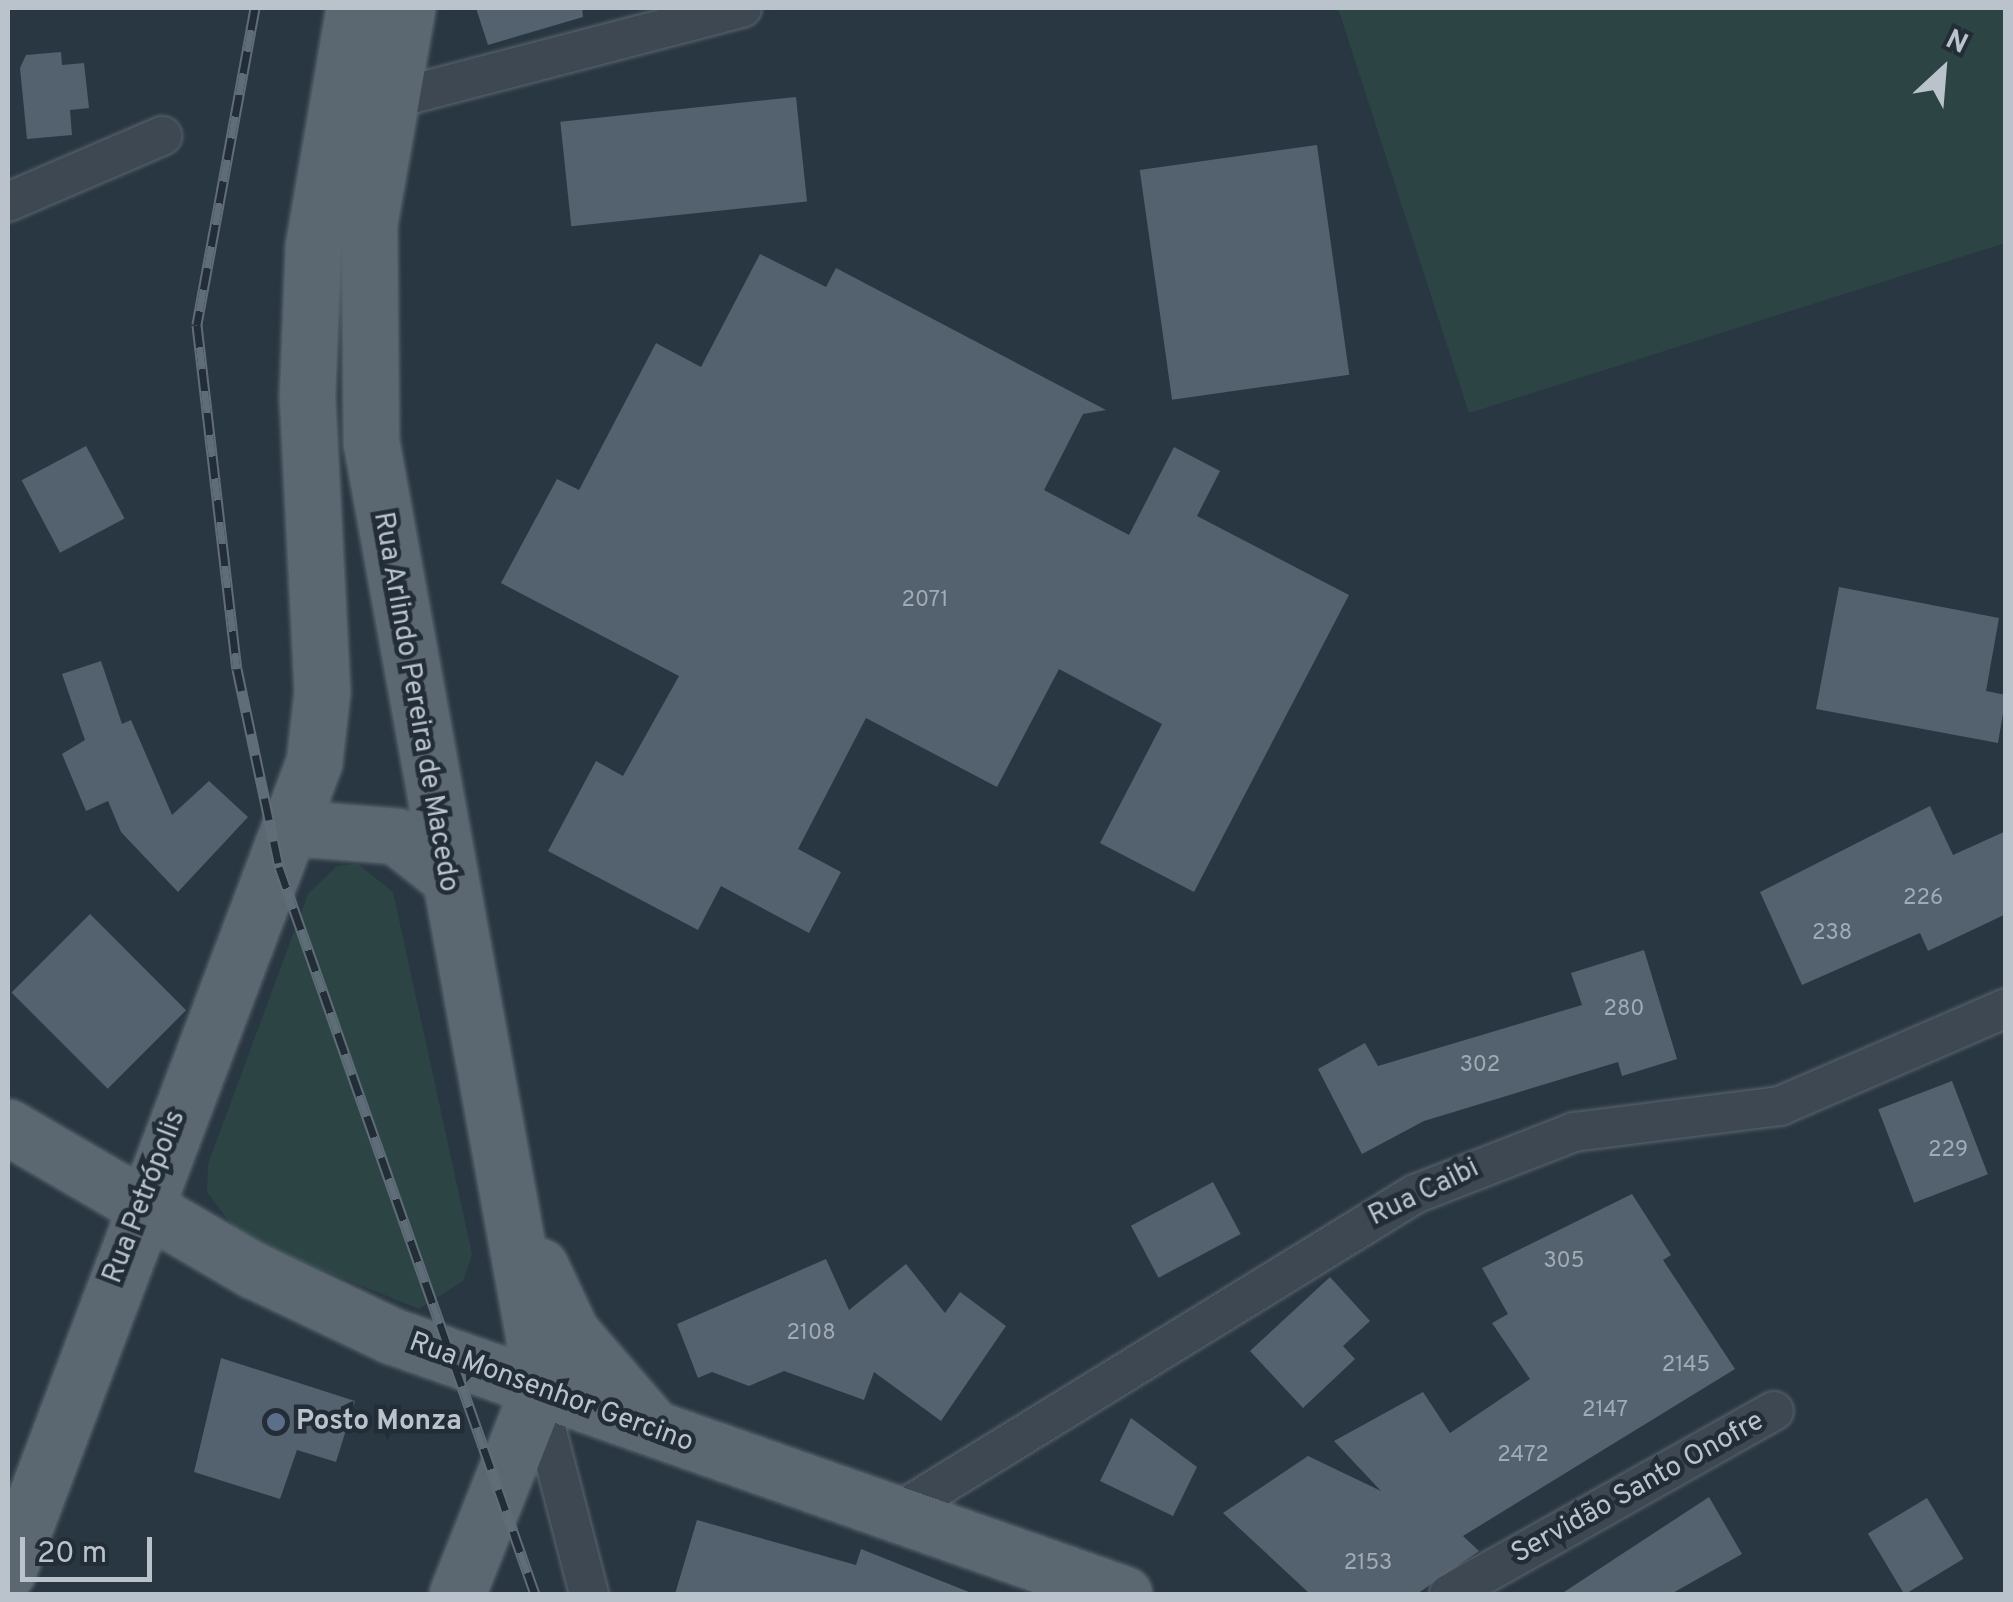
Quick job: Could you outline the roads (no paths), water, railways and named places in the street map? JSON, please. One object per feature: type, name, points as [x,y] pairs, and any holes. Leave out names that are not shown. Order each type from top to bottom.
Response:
[{"type":"main road","points":[[354,8],[313,246],[307,397],[322,692],[295,828],[396,836],[444,873]]},
{"type":"main road","name":"Rua Arlindo Pereira de Macedo","points":[[407,8],[385,101],[370,224],[371,442],[444,873],[512,1199],[538,1393]]},
{"type":"main road","name":"Rua Petrópolis","points":[[8,1571],[139,1208],[295,828]]},
{"type":"main road","name":"Rua Monsenhor Gercino","points":[[8,1127],[139,1208],[336,1311],[538,1393],[898,1512],[1124,1594]]},
{"type":"main road","points":[[512,1199],[571,1332],[660,1434]]},
{"type":"main road","points":[[457,1594],[538,1393]]},
{"type":"street","points":[[385,101],[742,8]]},
{"type":"street","points":[[8,202],[162,136]]},
{"type":"street","name":"Rua Caibi","points":[[898,1512],[1415,1194],[1574,1132],[1780,1106],[2006,1008]]},
{"type":"street","points":[[538,1393],[589,1594]]},
{"type":"street","name":"Servidão Santo Onofre","points":[[1450,1594],[1774,1411]]},
{"type":"railway","points":[[255,8],[197,325],[237,669],[279,867],[535,1594]]},
{"type":"place","name":"Posto Monza","points":[[276,1422]]}]
